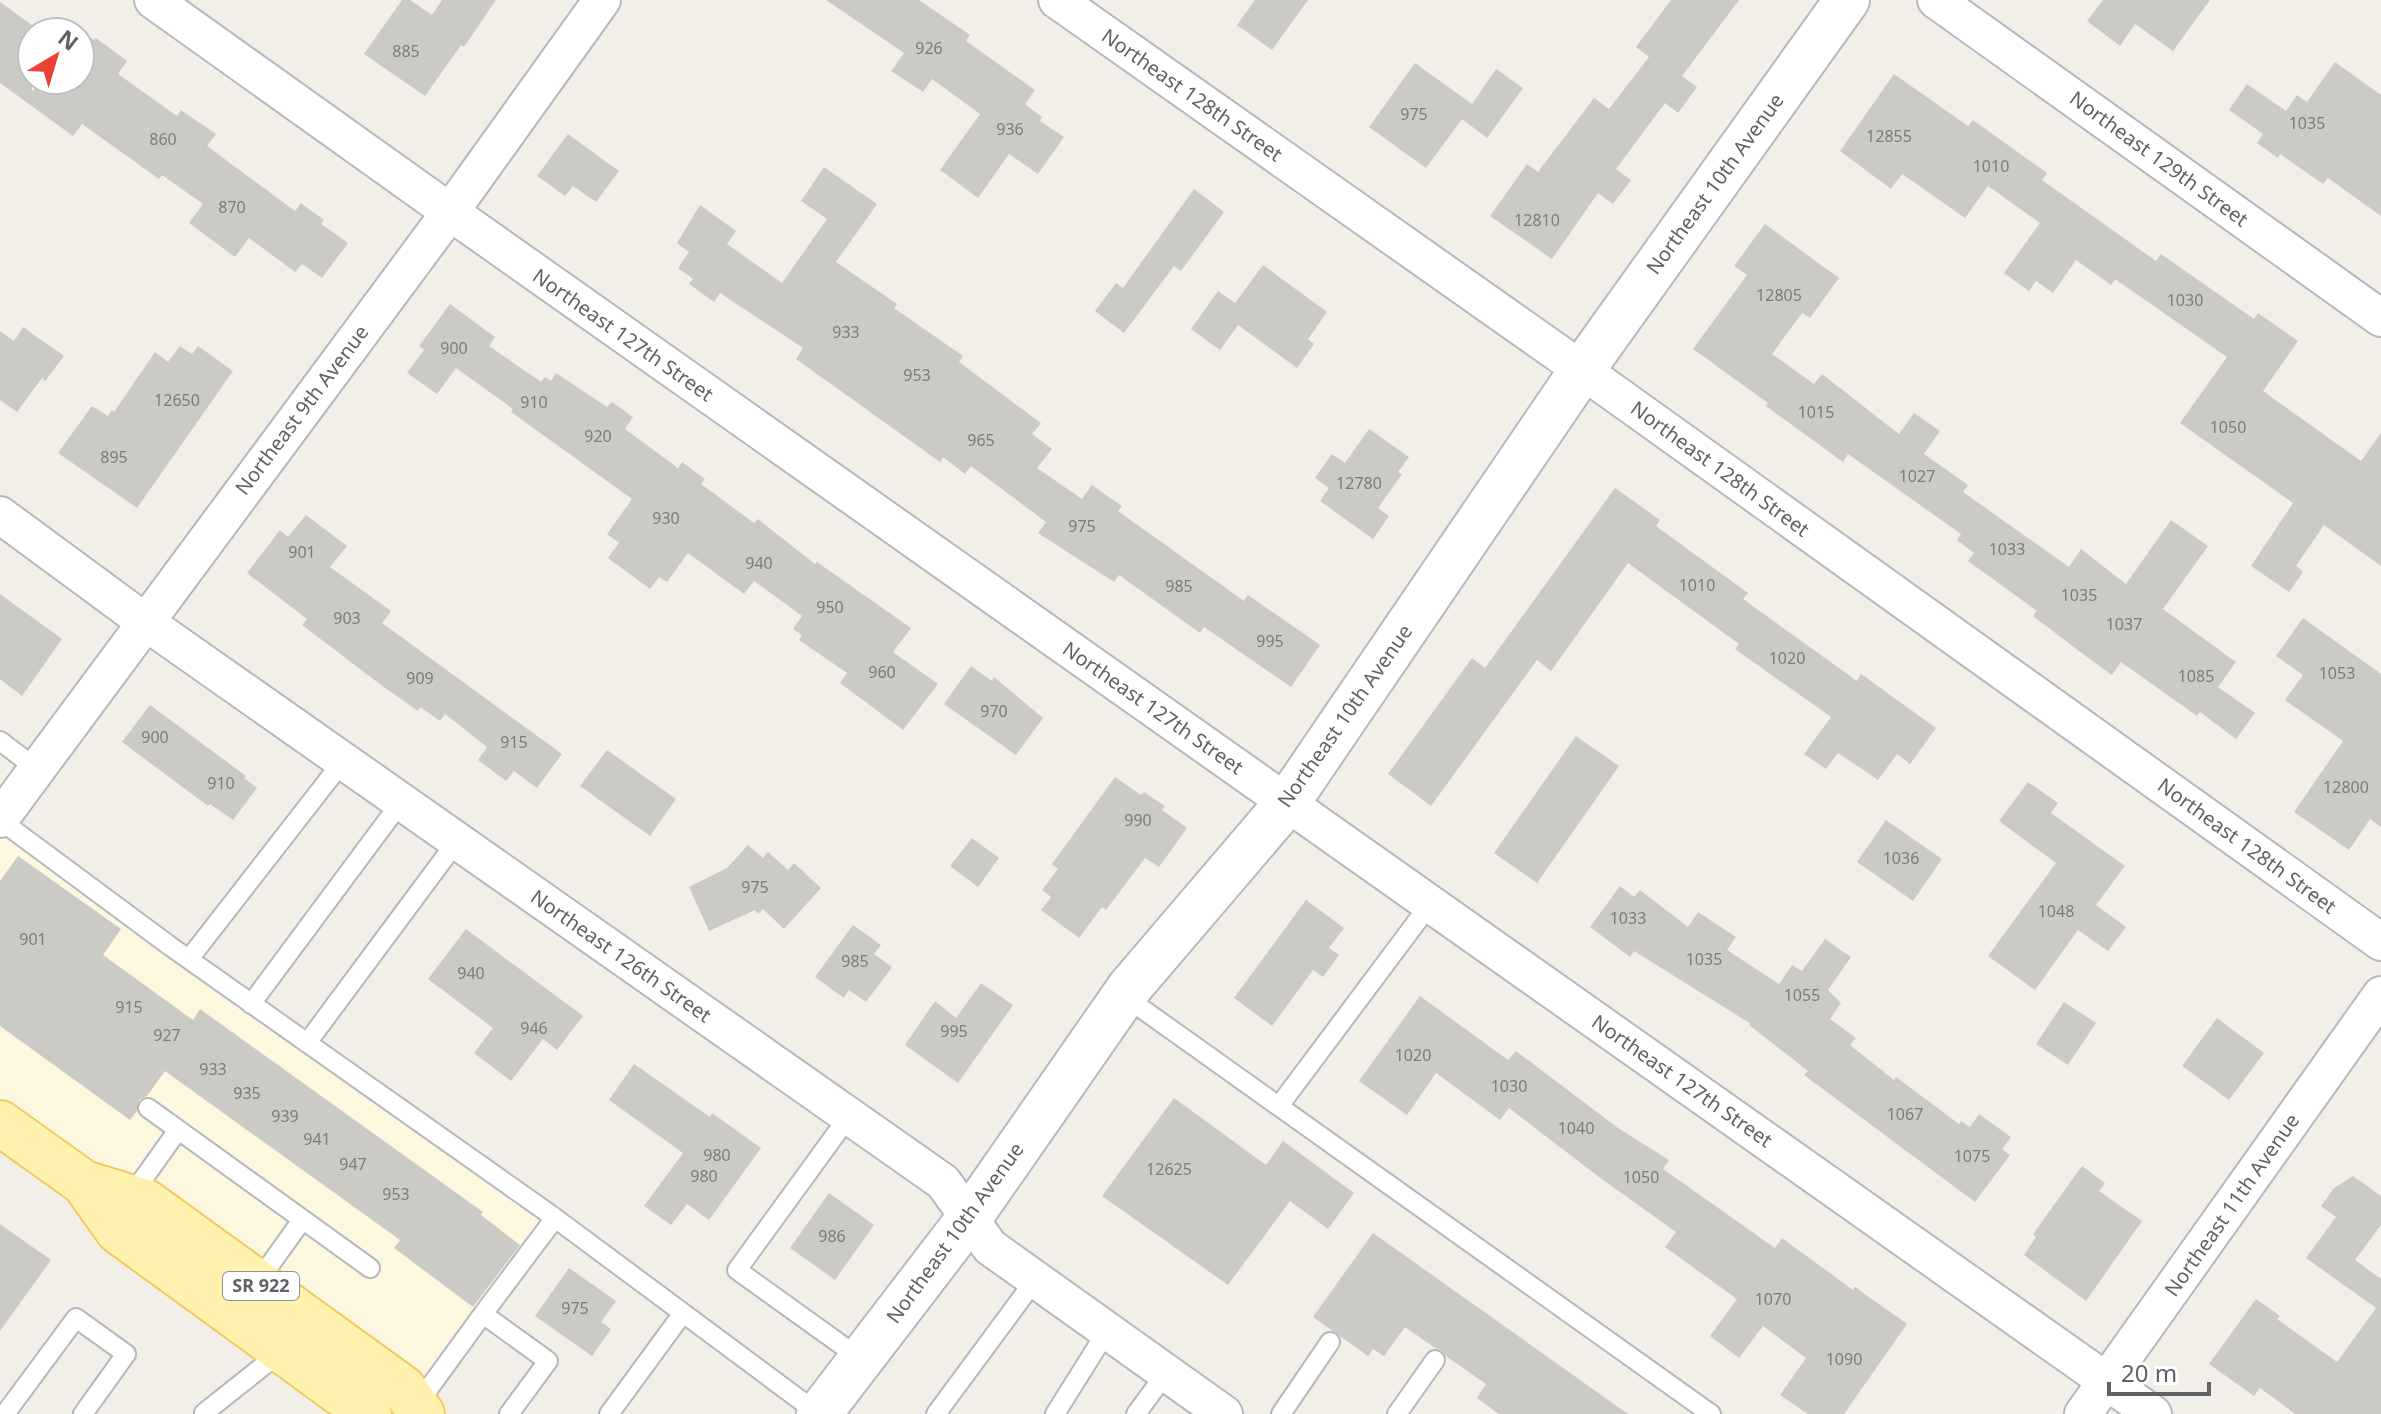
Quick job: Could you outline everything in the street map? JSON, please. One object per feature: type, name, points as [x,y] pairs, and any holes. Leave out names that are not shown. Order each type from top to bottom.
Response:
[{"type":"main road","name":"SR 922","points":[[0,1123],[84,1183],[118,1231],[282,1351],[356,1410]]},
{"type":"main road","name":"SR 922","points":[[84,1183],[146,1202],[403,1388],[419,1410]]},
{"type":"street","name":"Northeast 127th Street","points":[[153,0],[2153,1414]]},
{"type":"street","name":"Northeast 9th Avenue","points":[[0,819],[450,212],[602,0]]},
{"type":"street","name":"Northeast 128th Street","points":[[1057,0],[1582,370],[2381,942]]},
{"type":"street","name":"Northeast 10th Avenue","points":[[819,1414],[970,1217],[1124,996],[1287,803],[1582,370],[1847,0]]},
{"type":"street","name":"Northeast 129th Street","points":[[1936,0],[2381,318]]},
{"type":"street","name":"Northeast 126th Street","points":[[0,515],[144,621],[943,1182],[990,1247],[1224,1414]]},
{"type":"street","name":"Northeast 11th Avenue","points":[[2083,1414],[2381,995]]},
{"type":"lane","points":[[0,741],[37,769]]},
{"type":"lane","points":[[189,959],[343,761]]},
{"type":"lane","points":[[251,1004],[401,802]]},
{"type":"lane","points":[[0,819],[251,1004],[555,1218],[819,1414]]},
{"type":"lane","points":[[307,1043],[457,841]]},
{"type":"lane","points":[[1279,1106],[1430,904]]},
{"type":"lane","points":[[1124,996],[1711,1414]]},
{"type":"lane","points":[[148,1108],[370,1268]]},
{"type":"lane","points":[[849,1116],[737,1270],[861,1359]]},
{"type":"lane","points":[[131,1196],[178,1130]]},
{"type":"lane","points":[[419,1410],[483,1314],[555,1218]]},
{"type":"lane","points":[[257,1283],[302,1220]]},
{"type":"lane","points":[[936,1414],[1035,1280]]},
{"type":"lane","points":[[609,1414],[683,1313]]},
{"type":"lane","points":[[483,1314],[548,1361],[509,1414]]},
{"type":"lane","points":[[5,1414],[76,1318],[126,1354],[83,1414]]},
{"type":"lane","points":[[1063,1411],[1107,1331]]},
{"type":"lane","points":[[1281,1414],[1330,1342]]},
{"type":"lane","points":[[204,1413],[282,1351]]},
{"type":"lane","points":[[1397,1414],[1435,1360]]},
{"type":"lane","points":[[1136,1414],[1166,1373]]},
{"type":"shaded area","points":[[0,812],[559,1207],[403,1414],[0,1119]]},
{"type":"building","points":[[402,0],[410,0],[432,15],[442,0],[496,0],[425,96],[364,54]]},
{"type":"building","points":[[826,0],[919,0],[970,35],[966,41],[1035,90],[1025,104],[1042,117],[1040,121],[1064,137],[1038,174],[1009,154],[978,198],[940,170],[980,114],[932,79],[923,92],[891,71],[904,53]]},
{"type":"building","points":[[1255,0],[1308,0],[1272,50],[1237,25]]},
{"type":"building","points":[[1671,0],[1739,0],[1682,76],[1697,87],[1678,113],[1665,103],[1616,169],[1631,180],[1613,204],[1598,193],[1552,259],[1490,216],[1527,164],[1538,172],[1594,98],[1609,109],[1649,57],[1636,47]]},
{"type":"building","points":[[2103,0],[2210,0],[2173,51],[2135,24],[2120,46],[2087,21]]},
{"type":"building","points":[[0,2],[19,16],[16,16],[16,95],[0,83]]},
{"type":"building","points":[[96,38],[127,61],[118,74],[177,116],[181,110],[216,134],[207,146],[295,211],[301,203],[324,220],[321,224],[348,243],[322,278],[302,264],[295,272],[249,238],[235,257],[189,223],[203,204],[162,175],[159,179],[82,124],[73,136],[18,96],[96,96]]},
{"type":"building","points":[[2335,62],[2381,95],[2381,216],[2328,178],[2323,184],[2280,154],[2278,158],[2257,143],[2263,134],[2229,110],[2247,84],[2286,111],[2297,95],[2307,102]]},
{"type":"building","points":[[1415,63],[1472,104],[1496,69],[1523,88],[1487,138],[1462,119],[1426,168],[1369,127]]},
{"type":"building","points":[[1894,74],[1968,126],[1973,120],[2047,173],[2042,180],[2156,261],[2161,254],[2254,319],[2258,313],[2298,341],[2263,391],[2361,461],[2381,433],[2381,566],[2324,525],[2296,566],[2303,572],[2289,592],[2251,566],[2293,503],[2180,423],[2227,357],[2115,279],[2111,285],[2076,260],[2053,293],[2036,281],[2029,291],[2004,273],[2040,223],[1988,186],[1965,218],[1902,174],[1891,189],[1840,151]]},
{"type":"building","points":[[568,134],[619,171],[596,202],[573,186],[565,196],[537,176]]},
{"type":"building","points":[[824,167],[877,204],[836,262],[897,304],[894,308],[963,356],[959,362],[1041,423],[1032,434],[1052,449],[1037,468],[1082,499],[1092,485],[1122,506],[1118,511],[1244,601],[1248,595],[1320,645],[1291,687],[1204,627],[1200,633],[1119,575],[1114,582],[1038,533],[1046,522],[971,466],[965,474],[943,457],[940,462],[796,359],[803,348],[720,293],[714,302],[689,284],[693,279],[678,268],[689,252],[677,243],[700,205],[736,231],[727,244],[782,283],[827,219],[801,201]]},
{"type":"building","points":[[1194,189],[1224,212],[1181,271],[1174,266],[1124,333],[1095,311],[1116,283],[1123,288]]},
{"type":"building","points":[[1765,224],[1839,278],[1810,318],[1802,313],[1772,354],[1814,384],[1822,374],[1899,434],[1914,413],[1940,431],[1924,454],[1968,485],[1963,492],[2069,567],[2081,549],[2126,584],[2171,520],[2208,546],[2163,609],[2236,662],[2218,687],[2255,713],[2236,739],[2200,712],[2197,716],[2121,662],[2112,675],[2033,616],[2037,611],[1968,561],[1974,553],[1957,540],[1961,534],[1848,454],[1843,462],[1693,349],[1747,275],[1734,266]]},
{"type":"building","points":[[1263,265],[1327,312],[1308,339],[1314,344],[1297,368],[1238,325],[1220,350],[1191,329],[1218,291],[1235,303]]},
{"type":"building","points":[[450,304],[495,337],[489,346],[541,382],[545,377],[551,381],[556,373],[607,407],[612,402],[633,417],[625,429],[678,468],[682,462],[705,479],[701,484],[754,523],[758,519],[815,564],[817,562],[911,628],[893,652],[938,684],[903,730],[840,683],[847,673],[799,640],[802,635],[793,629],[802,616],[754,581],[744,594],[688,553],[667,582],[659,577],[650,589],[608,558],[619,543],[607,534],[632,499],[511,412],[513,409],[456,368],[437,394],[407,373],[424,350],[419,346]]},
{"type":"building","points":[[23,327],[64,356],[45,381],[42,378],[17,412],[0,400],[0,331],[14,341]]},
{"type":"building","points":[[180,346],[192,354],[198,346],[233,371],[137,508],[58,453],[92,406],[108,416],[112,410],[114,412],[155,352],[168,362]]},
{"type":"building","points":[[1369,429],[1409,457],[1398,472],[1402,474],[1378,508],[1389,516],[1373,539],[1320,501],[1329,488],[1315,478],[1332,454],[1345,463]]},
{"type":"building","points":[[1615,488],[1660,520],[1656,526],[1748,593],[1743,599],[1857,681],[1861,674],[1936,728],[1910,764],[1897,754],[1878,780],[1838,753],[1826,769],[1804,754],[1831,717],[1735,649],[1739,644],[1628,563],[1551,671],[1537,660],[1431,806],[1388,774],[1472,658],[1485,668]]},
{"type":"building","points":[[306,515],[347,546],[330,567],[391,611],[382,623],[562,754],[537,788],[514,771],[506,781],[478,760],[487,747],[445,714],[440,721],[420,707],[418,711],[385,688],[302,625],[307,619],[247,573],[280,530],[288,537]]},
{"type":"building","points":[[0,594],[62,639],[22,696],[0,679]]},
{"type":"building","points":[[2303,618],[2381,674],[2381,827],[2370,819],[2349,850],[2294,812],[2343,741],[2285,700],[2303,675],[2276,656]]},
{"type":"building","points":[[971,666],[992,681],[994,677],[1043,718],[1016,755],[944,704]]},
{"type":"building","points":[[150,705],[246,776],[244,778],[257,788],[233,820],[210,804],[208,806],[122,742]]},
{"type":"building","points":[[1576,736],[1619,766],[1537,883],[1494,853]]},
{"type":"building","points":[[607,750],[676,799],[650,836],[580,786]]},
{"type":"building","points":[[1115,777],[1141,795],[1144,792],[1165,806],[1162,810],[1187,828],[1159,867],[1145,858],[1106,910],[1102,907],[1079,938],[1041,910],[1051,897],[1042,890],[1058,869],[1052,864]]},
{"type":"building","points":[[2028,782],[2058,803],[2051,813],[2125,866],[2096,905],[2126,927],[2108,951],[2078,930],[2035,990],[1988,956],[2056,863],[1999,821]]},
{"type":"building","points":[[1886,820],[1942,859],[1913,901],[1857,862]]},
{"type":"building","points":[[972,838],[999,858],[978,887],[950,866]]},
{"type":"building","points":[[748,845],[763,858],[768,852],[788,870],[794,863],[821,888],[784,929],[763,909],[758,914],[755,910],[709,931],[689,887],[727,868]]},
{"type":"building","points":[[18,856],[121,929],[103,955],[193,1020],[200,1009],[483,1212],[481,1215],[520,1245],[473,1307],[394,1248],[400,1240],[165,1071],[147,1096],[139,1100],[137,1111],[130,1120],[0,1026],[0,881]]},
{"type":"building","points":[[1620,886],[1634,897],[1640,890],[1688,927],[1698,912],[1736,937],[1727,950],[1779,984],[1792,965],[1802,971],[1825,939],[1851,957],[1828,990],[1841,1003],[1830,1019],[1856,1038],[1850,1045],[1894,1080],[1896,1077],[1959,1124],[1961,1121],[1970,1127],[1979,1114],[2011,1137],[2002,1149],[2010,1155],[1975,1202],[1804,1075],[1808,1071],[1751,1024],[1634,951],[1630,957],[1590,927]]},
{"type":"building","points":[[1306,900],[1344,928],[1329,948],[1339,955],[1323,977],[1313,970],[1272,1026],[1234,998]]},
{"type":"building","points":[[853,925],[881,945],[874,954],[892,967],[866,1002],[849,990],[844,998],[815,977]]},
{"type":"building","points":[[466,929],[583,1016],[557,1050],[543,1039],[511,1081],[474,1053],[493,1028],[428,979]]},
{"type":"building","points":[[981,983],[1013,1005],[958,1083],[905,1045],[935,1001],[956,1018]]},
{"type":"building","points":[[1420,996],[1508,1060],[1516,1051],[1618,1128],[1669,1160],[1663,1169],[1775,1248],[1782,1238],[1853,1290],[1855,1287],[1907,1324],[1844,1414],[1808,1414],[1780,1395],[1806,1358],[1763,1326],[1739,1358],[1710,1336],[1737,1299],[1665,1247],[1676,1232],[1509,1108],[1500,1120],[1436,1073],[1407,1115],[1359,1081]]},
{"type":"building","points":[[2064,1002],[2096,1023],[2068,1065],[2036,1044]]},
{"type":"building","points":[[2217,1018],[2264,1053],[2229,1100],[2182,1066]]},
{"type":"building","points":[[634,1064],[761,1148],[709,1220],[687,1204],[671,1225],[644,1206],[683,1153],[609,1100]]},
{"type":"building","points":[[1174,1098],[1266,1165],[1283,1141],[1354,1193],[1328,1229],[1290,1201],[1228,1285],[1102,1196]]},
{"type":"building","points":[[2082,1166],[2105,1183],[2099,1191],[2142,1221],[2086,1301],[2024,1255],[2036,1237],[2033,1234]]},
{"type":"building","points":[[2353,1176],[2381,1196],[2381,1225],[2355,1260],[2381,1279],[2381,1414],[2295,1414],[2260,1388],[2254,1396],[2209,1364],[2256,1299],[2280,1316],[2277,1319],[2337,1362],[2376,1308],[2306,1258],[2336,1217],[2321,1206],[2334,1188]]},
{"type":"building","points":[[829,1193],[874,1225],[835,1280],[790,1248]]},
{"type":"building","points":[[0,1224],[51,1260],[0,1331]]},
{"type":"building","points":[[1373,1233],[1628,1414],[1499,1414],[1477,1398],[1486,1384],[1405,1327],[1384,1356],[1373,1349],[1368,1356],[1313,1317]]},
{"type":"building","points":[[569,1268],[616,1301],[601,1322],[611,1329],[592,1356],[535,1316]]}]
